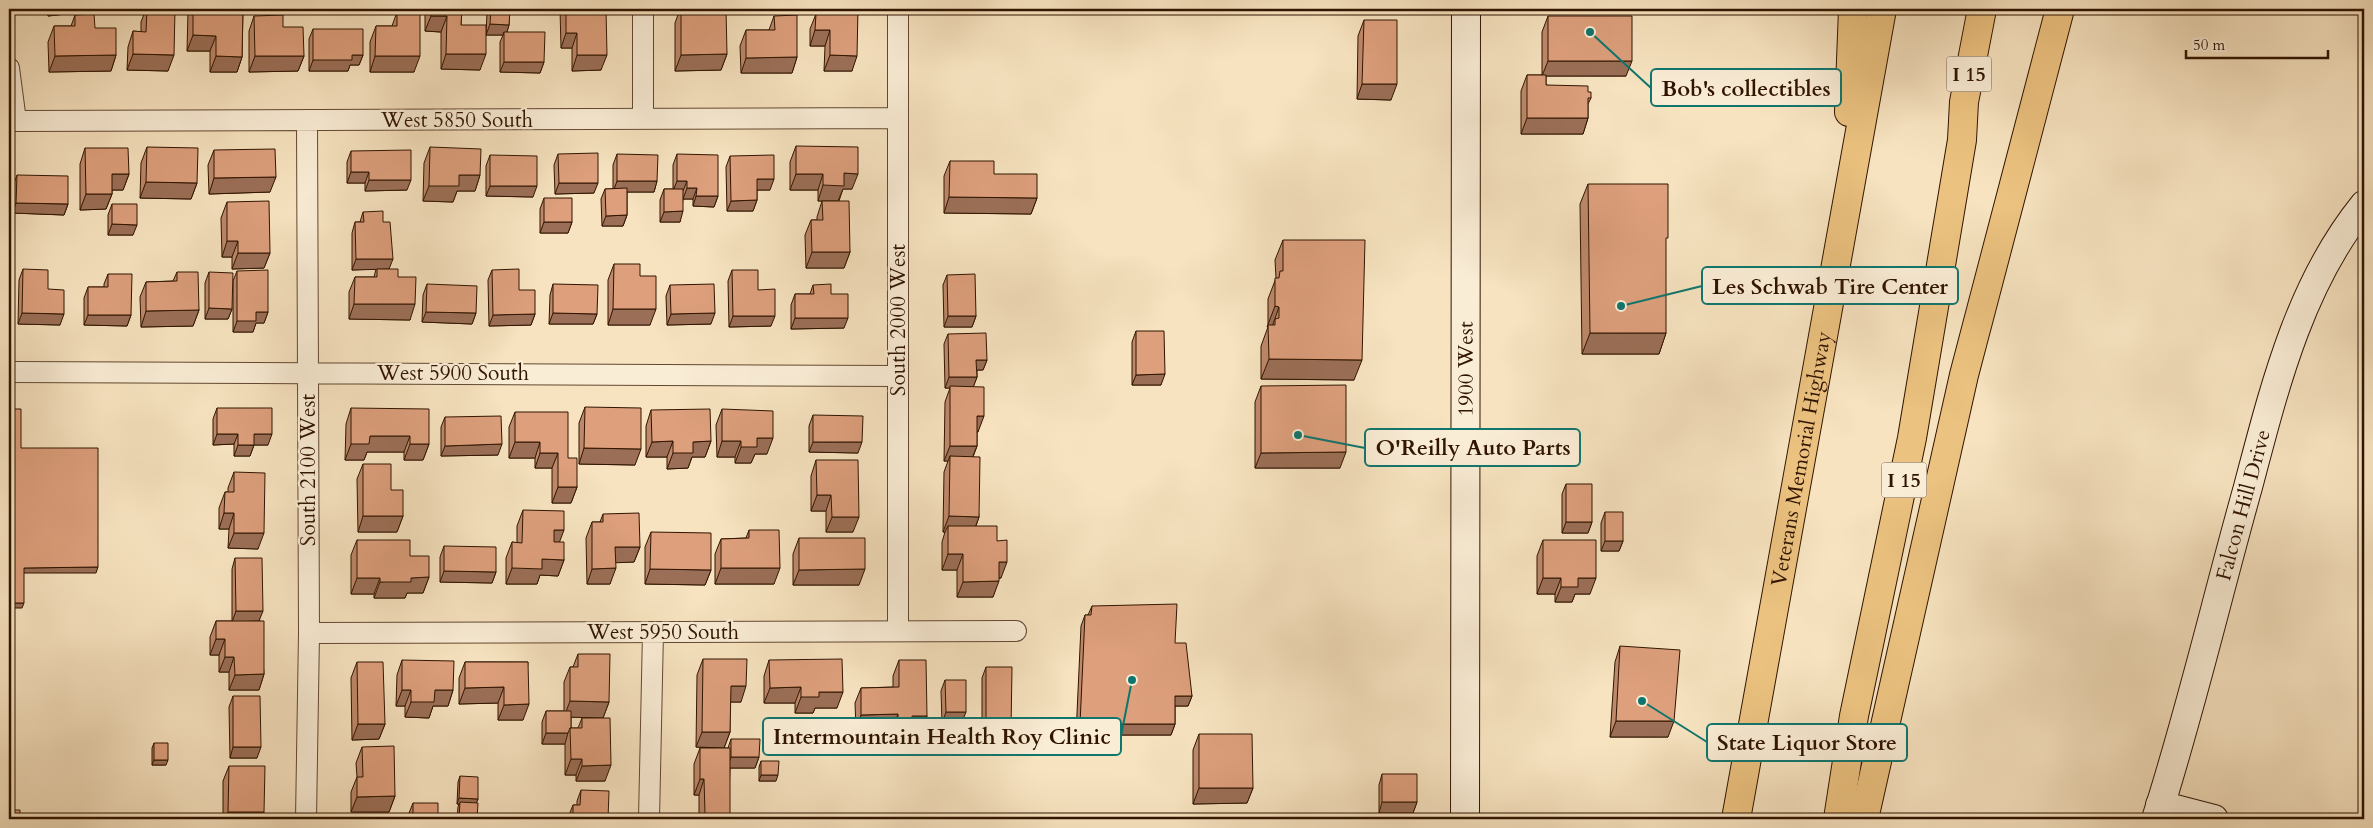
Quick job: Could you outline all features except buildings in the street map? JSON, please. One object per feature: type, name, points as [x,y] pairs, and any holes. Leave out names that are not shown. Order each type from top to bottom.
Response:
[{"type":"highway","points":[[1845,214],[1853,9]]},
{"type":"highway","name":"Veterans Memorial Highway","points":[[1736,819],[1882,9]]},
{"type":"highway","name":"I 15","points":[[1838,819],[1854,716],[1912,438],[1962,140],[1964,102],[1982,9]]},
{"type":"highway","points":[[1864,819],[1964,375],[2060,12]]},
{"type":"main road","name":"1900 West","points":[[1465,819],[1466,9]]},
{"type":"main road","name":"Falcon Hill Drive","points":[[2158,812],[2274,390],[2306,302],[2321,270],[2339,240],[2364,205]]},
{"type":"main road","points":[[2158,812],[2214,819]]},
{"type":"street","points":[[643,9],[643,119]]},
{"type":"street","name":"South 2000 West","points":[[898,9],[898,630]]},
{"type":"street","name":"West 5850 South","points":[[9,68],[16,121],[898,118]]},
{"type":"street","name":"South 2100 West","points":[[306,819],[309,633],[307,120]]},
{"type":"street","name":"West 5900 South","points":[[9,372],[898,376]]},
{"type":"street","name":"West 5950 South","points":[[309,633],[1016,631]]},
{"type":"street","points":[[649,819],[653,632]]},
{"type":"place","name":"Bob's collectibles","points":[[1590,32]]},
{"type":"place","name":"Les Schwab Tire Center","points":[[1621,306]]},
{"type":"place","name":"O'Reilly Auto Parts","points":[[1298,435]]},
{"type":"place","name":"Intermountain Health Roy Clinic","points":[[1132,680]]},
{"type":"place","name":"State Liquor Store","points":[[1642,701]]}]
